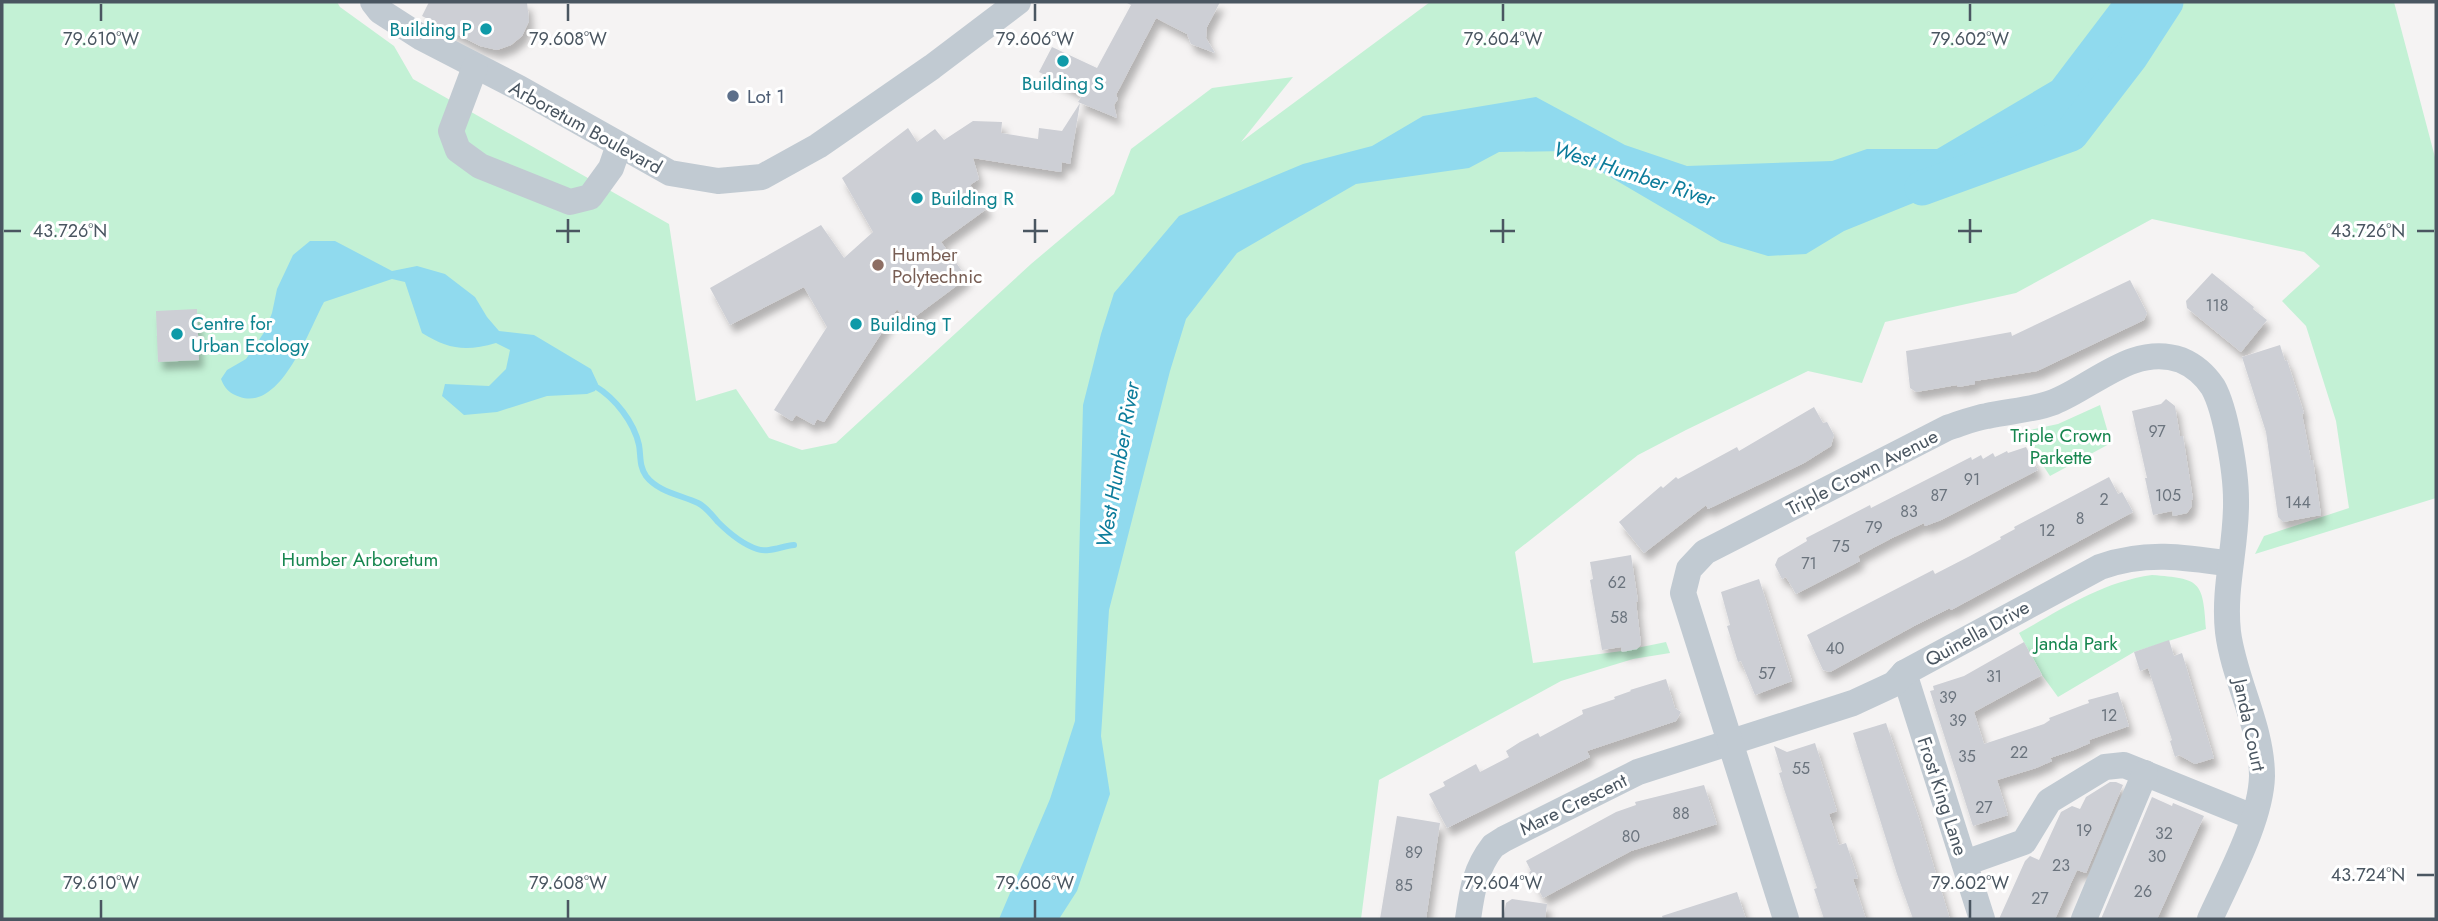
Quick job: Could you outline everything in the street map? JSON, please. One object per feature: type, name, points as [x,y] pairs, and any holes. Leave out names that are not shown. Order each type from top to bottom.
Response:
[{"type":"street","name":"Arboretum Boulevard","points":[[373,2],[380,10],[422,38],[519,88],[670,173],[718,181],[762,177],[818,146],[932,67],[1018,2]]},
{"type":"street","points":[[475,67],[450,131],[458,150],[480,166],[570,202],[590,197],[611,168],[619,145]]},
{"type":"street","name":"Triple Crown Avenue","points":[[1786,919],[1683,593],[1689,569],[1705,552],[1947,428],[1983,416],[2055,402],[2141,358],[2157,356],[2182,361],[2205,376],[2217,396],[2227,436],[2236,500],[2230,564]]},
{"type":"street","name":"Quinella Drive","points":[[1730,742],[1853,703],[1894,684],[1904,673],[2086,573],[2114,562],[2163,555],[2230,564]]},
{"type":"street","name":"Janda Court","points":[[2210,919],[2248,833],[2262,776],[2253,725],[2228,634],[2226,599],[2230,564]]},
{"type":"street","name":"Frost King Lane","points":[[1904,673],[1982,919]]},
{"type":"street","name":"Mare Crescent","points":[[1468,919],[1475,878],[1482,860],[1493,846],[1638,772],[1730,742]]},
{"type":"street","points":[[1965,863],[2024,842],[2049,801],[2105,767],[2124,765],[2253,817]]},
{"type":"street","points":[[2084,919],[2144,773]]},
{"type":"green space","name":"Humber Arboretum","points":[[2,2],[337,2],[340,7],[394,46],[413,79],[669,224],[696,401],[736,389],[769,438],[802,450],[836,443],[1031,264],[1114,194],[1131,149],[1212,88],[1293,77],[1241,142],[1430,2],[2394,2],[2436,161],[2436,498],[2255,554],[2264,536],[2349,508],[2336,421],[2306,326],[2282,301],[2320,266],[2304,252],[2152,219],[2016,293],[1885,322],[1862,383],[1808,371],[1686,430],[1638,455],[1515,552],[1533,663],[1666,642],[1670,653],[1633,659],[1561,681],[1379,780],[1361,919],[2,919]]},
{"type":"green space","name":"Triple Crown Parkette","points":[[2100,405],[2111,443],[2050,476],[2021,432],[2058,424]]},
{"type":"green space","name":"Janda Park","points":[[2152,575],[2180,578],[2196,585],[2203,600],[2206,629],[2134,652],[2058,697],[2042,675],[2019,633],[2099,590]]},
{"type":"water","points":[[2112,2],[2177,2],[2124,76],[2017,157],[1969,172],[1938,193],[1844,231],[1806,254],[1768,256],[1721,242],[1566,151],[1499,152],[1469,168],[1356,184],[1237,253],[1186,319],[1170,371],[1109,610],[1101,736],[1110,794],[1077,891],[1059,919],[999,919],[1050,799],[1075,721],[1083,405],[1101,334],[1114,293],[1179,216],[1303,164],[1372,146],[1423,116],[1536,97],[1625,145],[1687,166],[1832,161],[1867,149],[1937,149],[2052,81]]},
{"type":"water","points":[[310,241],[335,241],[392,271],[417,266],[445,274],[475,297],[499,331],[534,335],[591,369],[598,384],[595,391],[587,394],[547,396],[497,412],[464,415],[442,396],[445,384],[489,386],[506,369],[510,350],[496,343],[466,348],[449,346],[422,333],[405,282],[392,279],[324,302],[302,348],[281,380],[268,392],[255,398],[233,394],[221,379],[227,370],[246,359],[265,331],[277,289],[293,255]]},
{"type":"building","name":"Building P","points":[[429,2],[527,2],[529,21],[522,36],[511,45],[497,50],[480,46],[422,16]]},
{"type":"building","name":"Building S","points":[[1125,2],[1220,2],[1207,27],[1206,38],[1215,53],[1191,44],[1187,34],[1156,18],[1116,95],[1118,99],[1114,105],[1117,118],[1078,102],[1083,94],[1039,72],[1052,47],[1097,68],[1131,5]]},
{"type":"building","points":[[1080,103],[1070,164],[1062,162],[1061,172],[973,158],[979,179],[970,185],[988,208],[941,242],[967,278],[908,322],[897,309],[824,422],[817,419],[814,425],[796,415],[792,421],[774,410],[827,327],[804,287],[730,325],[710,288],[821,225],[844,258],[873,232],[842,178],[908,128],[917,142],[935,129],[944,140],[973,121],[1002,122],[1001,133],[1038,139],[1039,128],[1062,131]]},
{"type":"building","points":[[2212,273],[2267,320],[2241,352],[2187,308],[2186,301]]},
{"type":"building","points":[[2130,280],[2147,313],[2144,320],[2037,371],[1975,381],[1975,384],[1958,387],[1957,385],[1916,392],[1910,388],[1906,351],[2011,332],[2012,336]]},
{"type":"building","name":"Centre for Urban Ecology","points":[[197,309],[199,360],[158,362],[156,311]]},
{"type":"building","points":[[2280,345],[2304,413],[2302,414],[2313,460],[2321,515],[2283,522],[2278,517],[2266,432],[2242,357]]},
{"type":"building","points":[[2166,399],[2175,406],[2180,436],[2183,436],[2193,499],[2187,513],[2173,516],[2172,511],[2153,515],[2132,411],[2161,404]]},
{"type":"building","points":[[1814,407],[1834,435],[1831,446],[1804,463],[1708,509],[1706,505],[1644,553],[1619,522],[1661,486],[1663,488],[1676,477],[1678,479],[1737,447],[1739,451]]},
{"type":"building","points":[[2026,447],[2038,470],[1941,520],[1925,526],[1924,523],[1892,538],[1858,556],[1860,561],[1796,594],[1786,577],[1782,579],[1775,565],[1778,558],[1807,541],[1806,538],[1971,457],[1972,460],[1981,455],[1983,459],[1993,453],[1995,457]]},
{"type":"building","points":[[2109,477],[2118,494],[2122,492],[2133,512],[1830,672],[1823,670],[1807,635],[1933,570],[1935,574],[1970,556],[2001,539],[2000,537],[2015,529],[2014,527]]},
{"type":"building","points":[[1631,555],[1641,644],[1637,649],[1622,652],[1621,647],[1602,650],[1590,580],[1593,579],[1590,562]]},
{"type":"building","points":[[1759,579],[1792,681],[1755,695],[1741,661],[1738,662],[1727,626],[1730,625],[1721,592]]},
{"type":"building","points":[[2169,640],[2174,656],[2182,653],[2214,758],[2195,764],[2179,755],[2175,757],[2148,668],[2140,671],[2134,652]]},
{"type":"building","points":[[2024,642],[2042,675],[1974,712],[1984,744],[2044,724],[2049,718],[2089,703],[2088,700],[2118,692],[2129,726],[2089,740],[2090,743],[2050,758],[2052,761],[2036,768],[1997,780],[2008,815],[1973,826],[1930,691],[1934,690],[1933,686],[1964,676]]},
{"type":"building","points":[[1666,679],[1675,708],[1681,712],[1676,721],[1587,751],[1590,757],[1447,828],[1429,794],[1445,786],[1443,782],[1476,764],[1480,772],[1509,757],[1506,751],[1538,733],[1540,737],[1583,714],[1582,710],[1615,699],[1614,697],[1630,690]]},
{"type":"building","points":[[1886,723],[1950,919],[1913,919],[1897,874],[1853,733]]},
{"type":"building","points":[[1815,743],[1837,811],[1829,814],[1839,845],[1846,843],[1858,878],[1853,879],[1866,919],[1824,919],[1814,889],[1817,888],[1779,773],[1782,772],[1774,746],[1787,752]]},
{"type":"building","points":[[2110,782],[2123,785],[2086,873],[2077,870],[2055,919],[1999,919],[2025,861],[2030,856],[2039,860],[2061,812],[2072,806],[2080,809],[2086,797]]},
{"type":"building","points":[[1704,785],[1717,824],[1631,851],[1543,898],[1526,861],[1616,812],[1636,805],[1635,802]]},
{"type":"building","points":[[2152,797],[2204,816],[2157,919],[2101,919]]},
{"type":"building","points":[[1397,816],[1440,823],[1426,919],[1380,919]]},
{"type":"building","points":[[1737,892],[1746,919],[1663,919],[1662,916]]},
{"type":"building","points":[[1512,899],[1547,904],[1545,919],[1503,919],[1506,903]]},
{"type":"waterway","name":"West Humber River","points":[[1922,188],[2071,134],[2131,56],[2166,2]]},
{"type":"waterway","points":[[595,386],[616,404],[628,419],[639,445],[642,468],[651,481],[701,505],[731,534],[751,547],[766,550],[794,545]]},
{"type":"place","name":"Building P","points":[[486,29]]},
{"type":"place","name":"Building S","points":[[1063,61]]},
{"type":"place","name":"Lot 1","points":[[733,96]]},
{"type":"place","name":"Building R","points":[[917,198]]},
{"type":"place","name":"Humber Polytechnic","points":[[878,265]]},
{"type":"place","name":"Building T","points":[[856,324]]},
{"type":"place","name":"Centre for Urban Ecology","points":[[177,334]]}]
